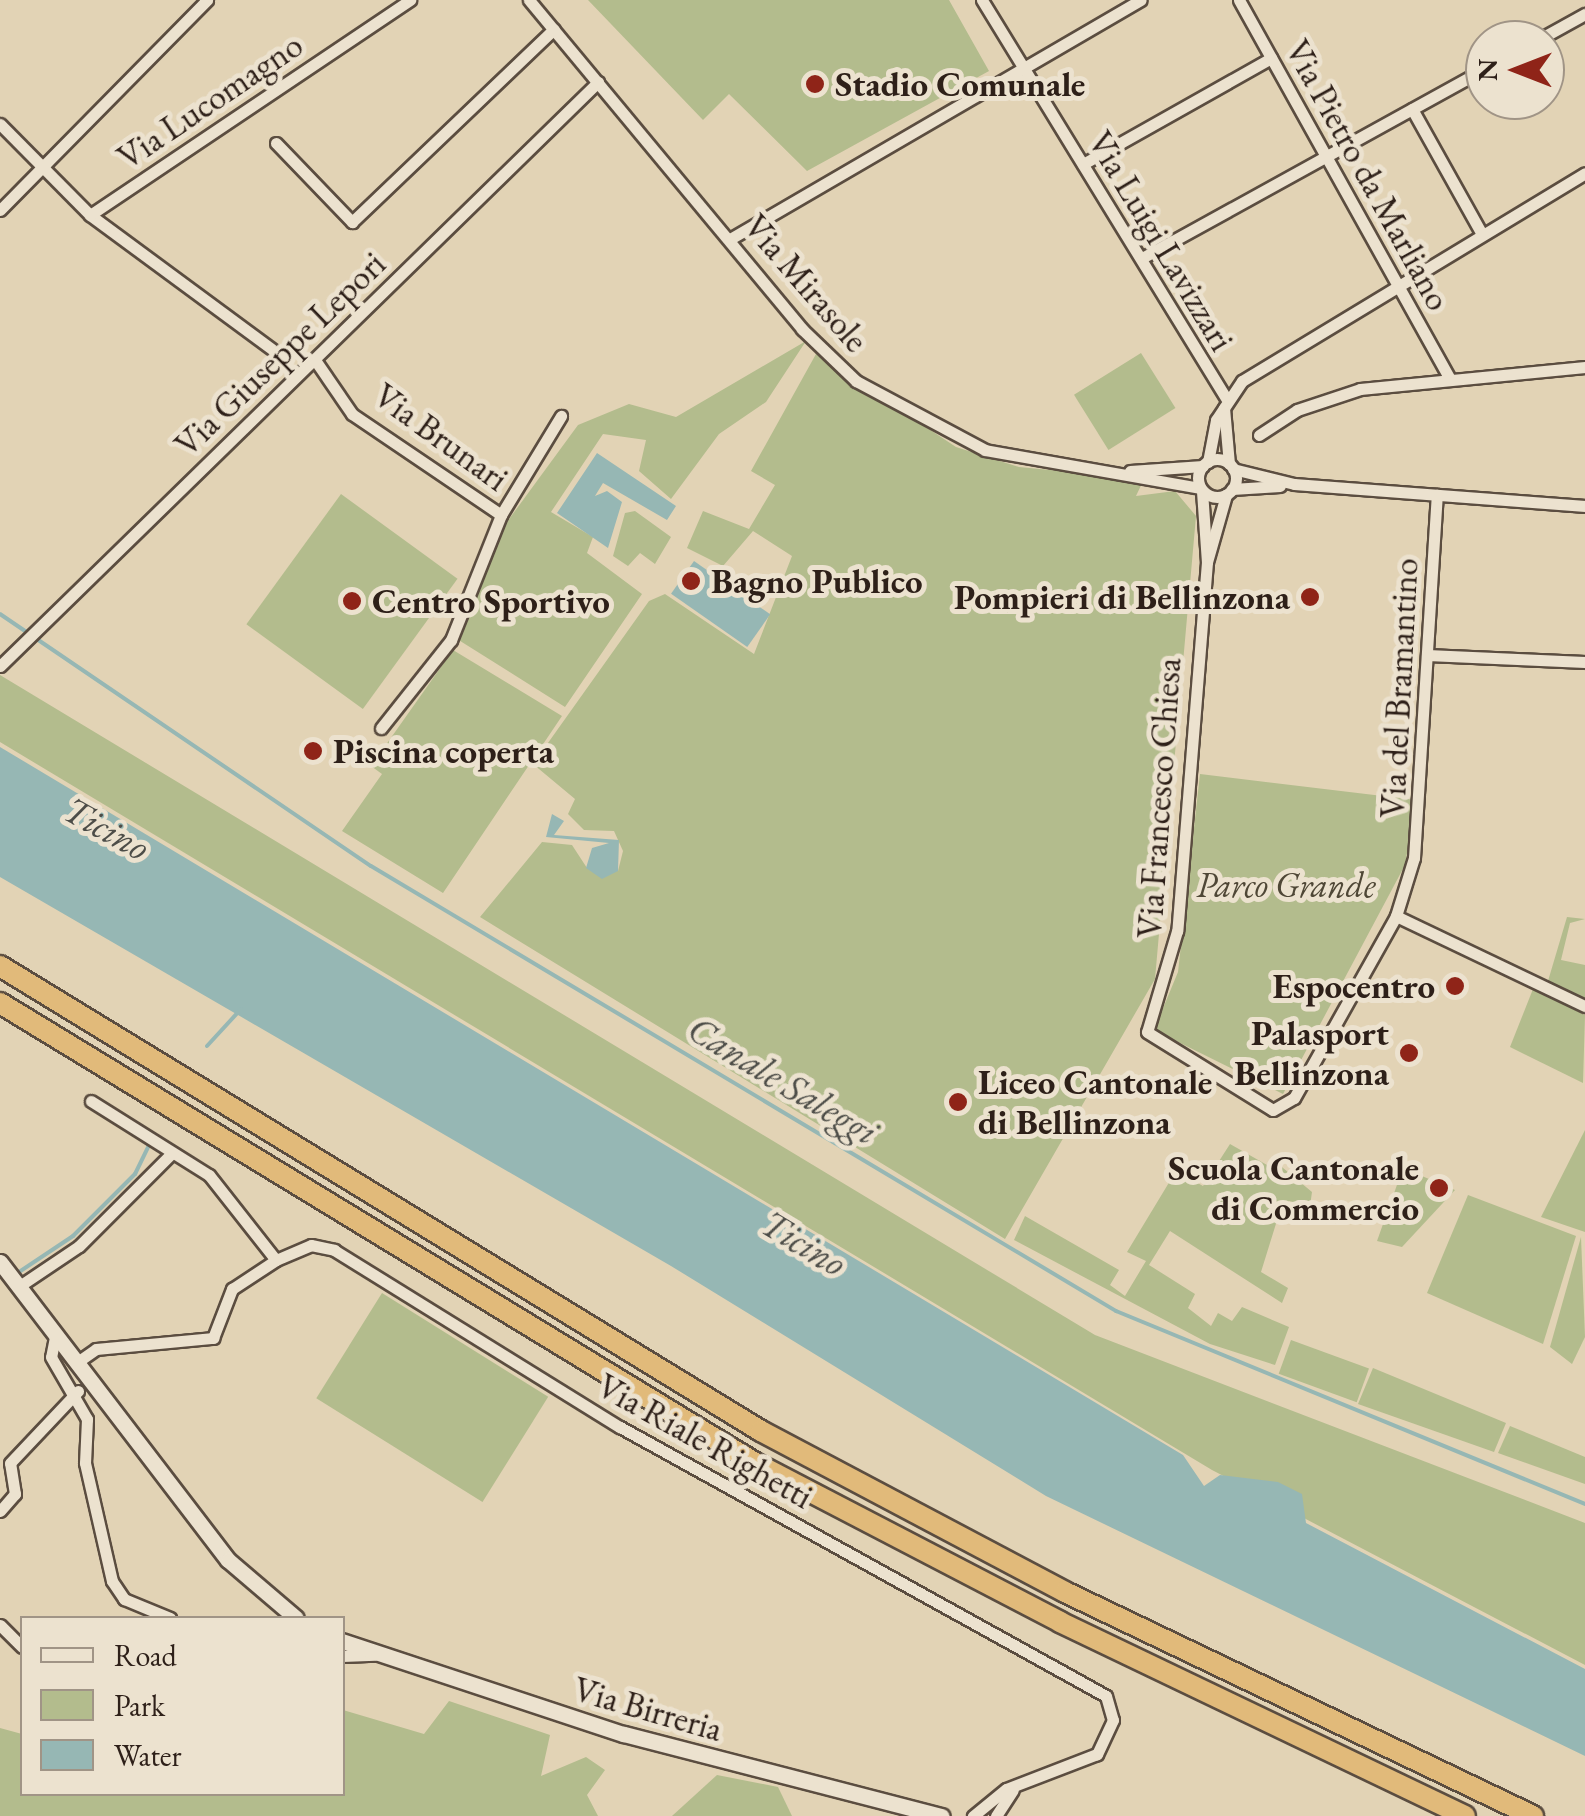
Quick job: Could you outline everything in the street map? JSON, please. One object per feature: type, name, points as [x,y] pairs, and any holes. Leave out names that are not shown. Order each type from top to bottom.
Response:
[{"type":"highway","points":[[0,966],[779,1440],[1081,1600],[1533,1816]]},
{"type":"highway","points":[[0,1004],[755,1462],[1060,1622],[1465,1816]]},
{"type":"street","points":[[0,210],[206,0]]},
{"type":"street","name":"Via Lucomagno","points":[[90,215],[410,0]]},
{"type":"street","name":"Via Mirasole","points":[[529,0],[802,329],[900,411],[1022,460],[1126,472],[1229,492]]},
{"type":"street","name":"Via Luigi Lavizzari","points":[[982,0],[1142,258],[1225,403],[1231,467],[1229,492]]},
{"type":"street","points":[[730,239],[1141,0]]},
{"type":"street","name":"Via Pietro da Marliano","points":[[1239,0],[1448,377]]},
{"type":"street","points":[[276,143],[352,222],[554,29]]},
{"type":"street","points":[[1083,164],[1272,58]]},
{"type":"street","points":[[1142,258],[1465,80]]},
{"type":"street","name":"Via Giuseppe Lepori","points":[[0,666],[598,82]]},
{"type":"street","points":[[1412,109],[1482,234]]},
{"type":"street","points":[[0,124],[38,170],[90,215],[272,349]]},
{"type":"street","points":[[1225,403],[1398,286],[1585,172]]},
{"type":"street","name":"Via Brunari","points":[[314,360],[352,414],[500,515],[561,416]]},
{"type":"street","points":[[1259,435],[1336,395],[1448,377],[1585,367]]},
{"type":"street","name":"Via Luigi Lavizzari","points":[[1201,489],[1225,403]]},
{"type":"street","name":"Via Mirasole","points":[[1126,472],[1205,464],[1231,467]]},
{"type":"street","points":[[1231,467],[1294,484],[1585,506]]},
{"type":"street","points":[[1229,492],[1294,484]]},
{"type":"street","name":"Via Francesco Chiesa","points":[[1147,1032],[1174,958],[1206,562],[1201,489]]},
{"type":"street","name":"Via Francesco Chiesa","points":[[1206,562],[1229,492]]},
{"type":"street","name":"Via del Bramantino","points":[[1147,1032],[1283,1109],[1396,916],[1419,841],[1437,495]]},
{"type":"street","points":[[381,728],[451,640],[500,515]]},
{"type":"street","points":[[1427,655],[1585,662]]},
{"type":"street","points":[[1396,916],[1585,1006]]},
{"type":"street","points":[[76,1362],[96,1349],[214,1338],[232,1289],[276,1260],[209,1175],[91,1101]]},
{"type":"street","points":[[16,1285],[79,1246],[172,1153]]},
{"type":"street","name":"Via Riale Righetti","points":[[276,1260],[310,1245],[334,1250],[620,1426],[1091,1683],[1113,1711],[1104,1745],[1014,1790],[973,1816]]},
{"type":"street","points":[[0,1262],[244,1580],[293,1616]]},
{"type":"street","points":[[55,1337],[51,1356],[78,1390],[112,1580],[124,1600],[165,1616]]},
{"type":"street","points":[[0,1512],[15,1494],[10,1463],[78,1390]]},
{"type":"street","points":[[0,1625],[20,1645]]},
{"type":"street","name":"Via Birreria","points":[[345,1642],[374,1655],[658,1744],[942,1816]]},
{"type":"street","points":[[345,1656],[374,1655]]},
{"type":"street","name":"Via Riale Righetti","points":[[996,1816],[1014,1790]]},
{"type":"green space","name":"Stadio Comunale","points":[[588,0],[949,0],[989,71],[807,171],[729,94],[703,120]]},
{"type":"green space","points":[[806,341],[766,402],[719,434],[671,499],[639,471],[646,440],[603,434],[551,512],[593,537],[587,553],[642,594],[565,707],[457,639],[504,526],[578,425],[629,404],[676,417]]},
{"type":"green space","points":[[1141,353],[1175,408],[1108,450],[1074,395]]},
{"type":"green space","points":[[816,354],[956,447],[1019,467],[1144,479],[1136,496],[1175,491],[1196,516],[1155,979],[1005,1239],[480,917],[542,842],[572,845],[587,868],[618,871],[623,851],[614,831],[584,830],[568,814],[575,799],[533,764],[649,601],[665,594],[754,654],[792,556],[753,531],[723,566],[687,548],[703,511],[749,529],[775,485],[751,471]]},
{"type":"green space","name":"Centro Sportivo","points":[[341,494],[457,579],[363,709],[246,624]]},
{"type":"green space","points":[[635,511],[671,537],[655,564],[640,553],[628,566],[613,556],[625,513]]},
{"type":"green space","points":[[453,650],[562,716],[443,893],[342,831],[382,774],[371,766]]},
{"type":"green space","points":[[0,675],[1095,1335],[1585,1523],[1585,1665],[1212,1470],[0,742]]},
{"type":"green space","name":"Parco Grande","points":[[1200,774],[1416,800],[1405,865],[1283,1094],[1154,1030],[1178,972]]},
{"type":"green space","points":[[1567,917],[1585,919],[1570,923],[1561,960],[1585,965],[1585,999],[1548,981]]},
{"type":"green space","points":[[1533,989],[1585,1015],[1583,1083],[1510,1047]]},
{"type":"green space","points":[[1585,1130],[1585,1232],[1541,1217]]},
{"type":"green space","points":[[1230,1144],[1267,1165],[1271,1158],[1312,1192],[1310,1206],[1289,1201],[1279,1214],[1261,1272],[1288,1288],[1282,1303],[1170,1231],[1149,1265],[1195,1294],[1188,1308],[1211,1326],[1218,1313],[1232,1321],[1242,1307],[1289,1327],[1275,1365],[1210,1344],[1014,1240],[1025,1216],[1119,1270],[1110,1285],[1125,1296],[1146,1261],[1127,1252],[1176,1171],[1203,1186]]},
{"type":"green space","points":[[1403,1168],[1455,1190],[1402,1247],[1377,1241]]},
{"type":"green space","points":[[1468,1195],[1576,1236],[1543,1344],[1427,1293]]},
{"type":"green space","points":[[1581,1237],[1585,1337],[1572,1364],[1550,1347]]},
{"type":"green space","points":[[382,1293],[548,1397],[483,1502],[316,1398]]},
{"type":"green space","points":[[1291,1340],[1369,1368],[1357,1402],[1279,1374]]},
{"type":"green space","points":[[1373,1368],[1506,1423],[1494,1452],[1358,1404]]},
{"type":"green space","points":[[1510,1426],[1585,1457],[1585,1484],[1498,1453]]},
{"type":"green space","points":[[449,1701],[550,1735],[541,1776],[586,1757],[605,1770],[587,1795],[598,1816],[0,1816],[0,1728],[20,1733],[20,1796],[345,1796],[345,1711],[424,1734]]},
{"type":"green space","points":[[717,1775],[778,1787],[792,1816],[672,1816]]},
{"type":"water","points":[[597,453],[676,506],[667,520],[603,483],[595,496],[607,491],[622,502],[608,548],[557,513]]},
{"type":"water","points":[[694,561],[770,614],[747,647],[671,594]]},
{"type":"water","name":"Ticino","points":[[0,747],[1183,1455],[1204,1486],[1220,1475],[1278,1482],[1302,1494],[1306,1523],[1585,1669],[1585,1756],[1046,1496],[671,1266],[0,877]]},
{"type":"water","points":[[552,814],[564,821],[554,835],[619,840],[618,871],[602,879],[586,868],[592,848],[609,843],[546,837]]},
{"type":"waterway","name":"Canale Saleggi","points":[[0,614],[371,866],[1116,1311],[1585,1504]]},
{"type":"waterway","points":[[207,1046],[241,1009]]},
{"type":"waterway","points":[[16,1274],[73,1236],[135,1174],[150,1143]]},
{"type":"place","name":"Stadio Comunale","points":[[815,84]]},
{"type":"place","name":"Bagno Publico","points":[[691,581]]},
{"type":"place","name":"Pompieri di Bellinzona","points":[[1310,597]]},
{"type":"place","name":"Centro Sportivo","points":[[352,601]]},
{"type":"place","name":"Piscina coperta","points":[[313,751]]},
{"type":"place","name":"Espocentro","points":[[1455,986]]},
{"type":"place","name":"Palasport Bellinzona","points":[[1409,1053]]},
{"type":"place","name":"Liceo Cantonale di Bellinzona","points":[[958,1102]]},
{"type":"place","name":"Scuola Cantonale di Commercio","points":[[1439,1188]]}]
